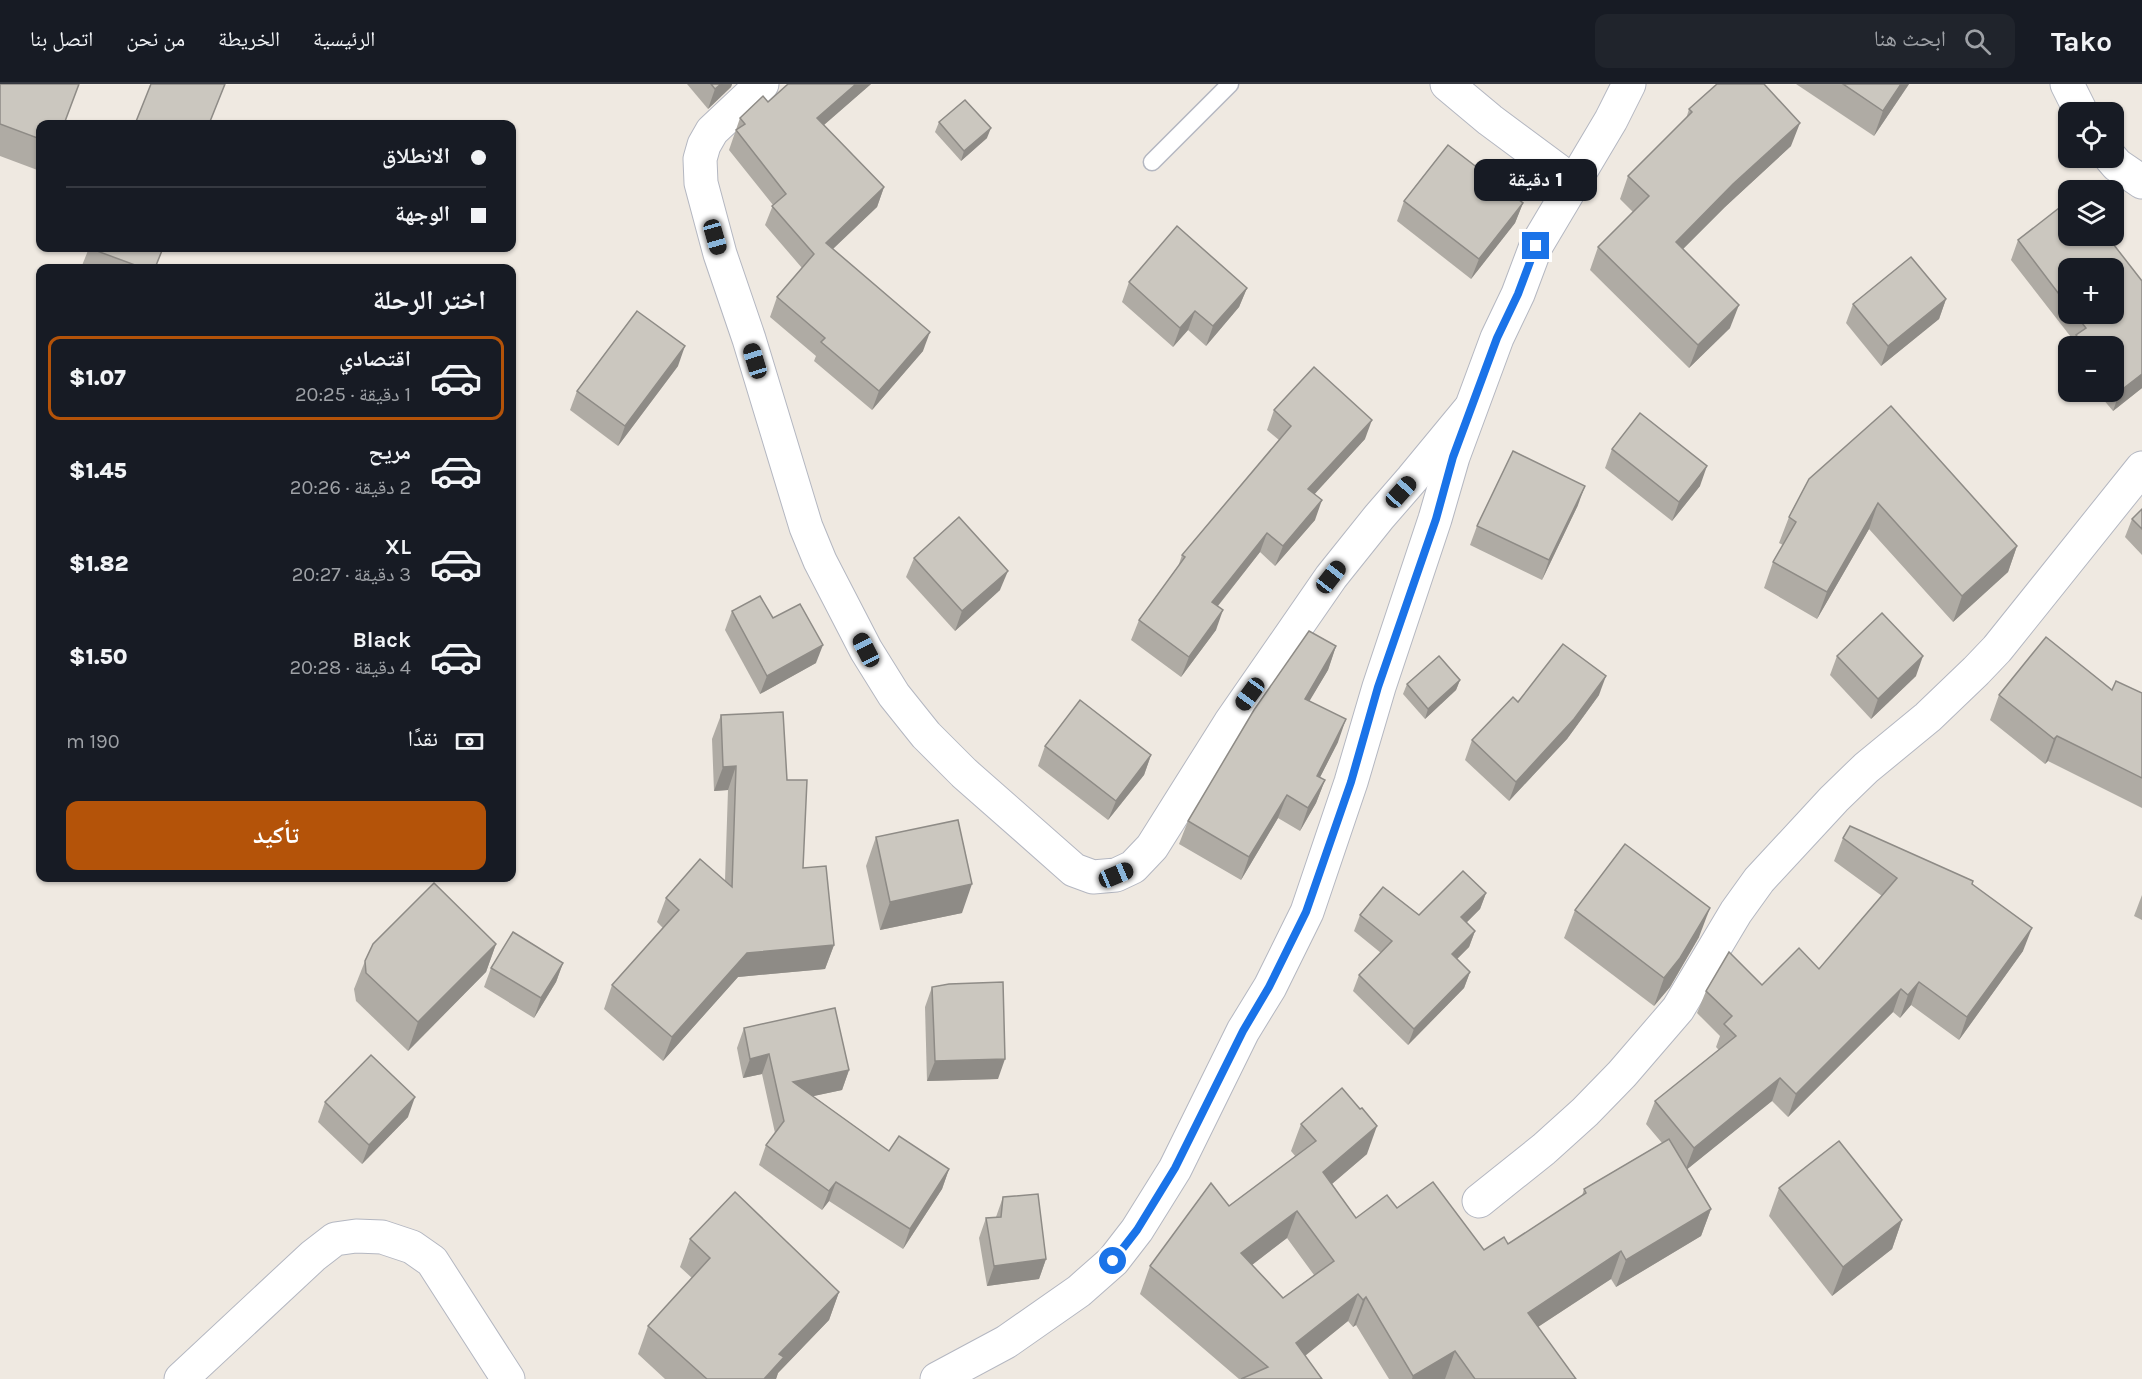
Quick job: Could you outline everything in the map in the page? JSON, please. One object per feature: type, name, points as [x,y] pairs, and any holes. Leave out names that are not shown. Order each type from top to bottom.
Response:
[{"type":"street","points":[[762,84],[712,131],[704,145],[700,159],[701,183],[720,254],[749,339],[806,527],[820,561],[866,650],[894,695],[926,735],[964,773],[1074,870],[1093,876],[1116,875],[1132,867],[1152,848],[1230,723],[1331,577],[1378,517],[1469,410]]},
{"type":"street","points":[[1448,84],[1490,120],[1575,183]]},
{"type":"street","points":[[937,1379],[1006,1342],[1079,1291],[1113,1261],[1137,1230],[1175,1168],[1243,1031],[1269,987],[1306,912],[1351,782],[1378,687],[1436,519],[1469,410],[1536,246],[1575,183],[1629,84]]},
{"type":"street","points":[[2067,84],[2076,102]]},
{"type":"street","points":[[2121,168],[2142,182]]},
{"type":"street","points":[[1479,1202],[1569,1127],[1622,1074],[1678,1009],[1719,939],[1759,880],[1850,784],[1976,672],[2142,468]]},
{"type":"street","points":[[181,1379],[313,1256],[334,1239],[356,1236],[382,1237],[412,1247],[432,1261],[508,1379]]},
{"type":"lane","points":[[1152,162],[1230,84]]},
{"type":"building","points":[[0,84],[79,84],[66,120],[36,120],[36,138],[0,124]]},
{"type":"building","points":[[151,84],[225,84],[211,120],[137,120]]},
{"type":"building","points":[[711,84],[721,84],[715,89]]},
{"type":"building","points":[[788,84],[856,84],[817,118],[884,187],[826,243],[930,332],[879,391],[821,342],[825,338],[777,297],[814,254],[772,206],[786,194],[736,130],[745,124],[740,118],[763,96],[768,102]]},
{"type":"building","points":[[1717,84],[1764,84],[1800,123],[1733,184],[1676,242],[1739,305],[1698,345],[1598,247],[1649,196],[1628,176],[1692,112],[1689,109]]},
{"type":"building","points":[[1843,84],[1901,84],[1883,111]]},
{"type":"building","points":[[965,100],[991,128],[964,151],[939,122]]},
{"type":"building","points":[[1448,145],[1523,203],[1479,259],[1404,201]]},
{"type":"building","points":[[2058,209],[2058,246],[2115,246],[2142,281],[2142,374],[2124,388],[2124,336],[2076,335],[2086,328],[2083,324],[2124,324],[2124,258],[2058,258],[2058,293],[2018,240]]},
{"type":"building","points":[[1177,226],[1247,288],[1213,326],[1195,311],[1180,328],[1129,282]]},
{"type":"building","points":[[100,252],[161,252],[157,264],[132,264]]},
{"type":"building","points":[[1911,257],[1946,299],[1888,346],[1853,304]]},
{"type":"building","points":[[637,311],[685,346],[625,426],[577,391]]},
{"type":"building","points":[[1314,367],[1372,420],[1308,489],[1322,500],[1283,546],[1267,533],[1212,602],[1223,610],[1189,657],[1139,620],[1185,557],[1182,555],[1291,426],[1274,410]]},
{"type":"building","points":[[1891,406],[2017,546],[1962,596],[1878,503],[1827,592],[1773,562],[1796,522],[1789,517],[1809,479]]},
{"type":"building","points":[[1640,413],[1707,466],[1679,502],[1612,449]]},
{"type":"building","points":[[1513,451],[1585,486],[1549,560],[1477,526]]},
{"type":"building","points":[[2142,509],[2142,529],[2132,519]]},
{"type":"building","points":[[959,517],[1008,571],[962,611],[914,558]]},
{"type":"building","points":[[760,596],[773,618],[800,604],[823,645],[767,676],[732,611]]},
{"type":"building","points":[[1882,613],[1923,656],[1878,699],[1837,656]]},
{"type":"building","points":[[1309,631],[1336,646],[1305,699],[1346,719],[1317,776],[1325,780],[1308,808],[1287,795],[1249,857],[1188,821],[1254,710]]},
{"type":"building","points":[[2046,637],[2112,690],[2116,681],[2142,693],[2142,778],[2057,736],[2054,739],[1999,695]]},
{"type":"building","points":[[1563,644],[1606,676],[1574,719],[1516,782],[1472,740],[1513,697],[1518,702]]},
{"type":"building","points":[[1439,656],[1460,680],[1428,709],[1407,684]]},
{"type":"building","points":[[1080,700],[1151,755],[1116,801],[1045,746]]},
{"type":"building","points":[[783,712],[787,780],[807,780],[803,868],[826,866],[834,945],[747,953],[672,1037],[612,985],[679,910],[666,898],[700,859],[732,887],[736,766],[723,767],[721,715]]},
{"type":"building","points":[[958,820],[972,884],[890,902],[876,837]]},
{"type":"building","points":[[1850,826],[1973,881],[1972,884],[2032,928],[1967,1017],[1919,982],[1908,995],[1901,989],[1796,1094],[1780,1078],[1694,1148],[1655,1101],[1736,1036],[1724,1024],[1732,1016],[1706,991],[1729,952],[1762,985],[1799,948],[1819,969],[1897,878],[1843,838]]},
{"type":"building","points":[[1625,844],[1710,908],[1680,958],[1664,978],[1575,910]]},
{"type":"building","points":[[1463,871],[1486,893],[1461,917],[1475,931],[1452,954],[1470,972],[1414,1029],[1359,975],[1392,941],[1360,915],[1383,887],[1419,915]]},
{"type":"building","points":[[434,883],[496,944],[418,1022],[366,973],[365,961],[373,944]]},
{"type":"building","points":[[513,932],[563,963],[541,998],[491,968]]},
{"type":"building","points":[[1003,982],[1005,1059],[935,1061],[932,987]]},
{"type":"building","points":[[835,1008],[849,1070],[793,1082],[889,1151],[899,1136],[949,1169],[910,1229],[836,1182],[829,1191],[766,1145],[784,1121],[769,1054],[750,1059],[744,1028]]},
{"type":"building","points":[[371,1055],[415,1097],[369,1145],[325,1102]]},
{"type":"building","points":[[1342,1088],[1377,1126],[1323,1172],[1356,1218],[1387,1195],[1397,1208],[1433,1182],[1484,1250],[1504,1237],[1508,1244],[1586,1193],[1584,1189],[1669,1139],[1711,1209],[1626,1260],[1621,1251],[1528,1313],[1576,1379],[1475,1379],[1455,1351],[1413,1376],[1366,1297],[1363,1300],[1358,1294],[1296,1343],[1322,1379],[1241,1379],[1268,1367],[1150,1266],[1211,1183],[1229,1206],[1316,1141],[1301,1124]],"holes":[[[1297,1211],[1334,1261],[1283,1298],[1241,1253]]]},
{"type":"building","points":[[1839,1141],[1902,1220],[1843,1267],[1779,1188]]},
{"type":"building","points":[[735,1192],[839,1292],[779,1354],[784,1357],[764,1379],[707,1379],[648,1326],[710,1258],[690,1239]]},
{"type":"building","points":[[1038,1194],[1046,1259],[994,1266],[986,1218],[1001,1217],[1003,1197]]},
{"type":"route","points":[[1113,1261],[1137,1230],[1175,1168],[1243,1031],[1269,987],[1306,912],[1351,782],[1378,687],[1436,519],[1469,410],[1536,246]]}]
